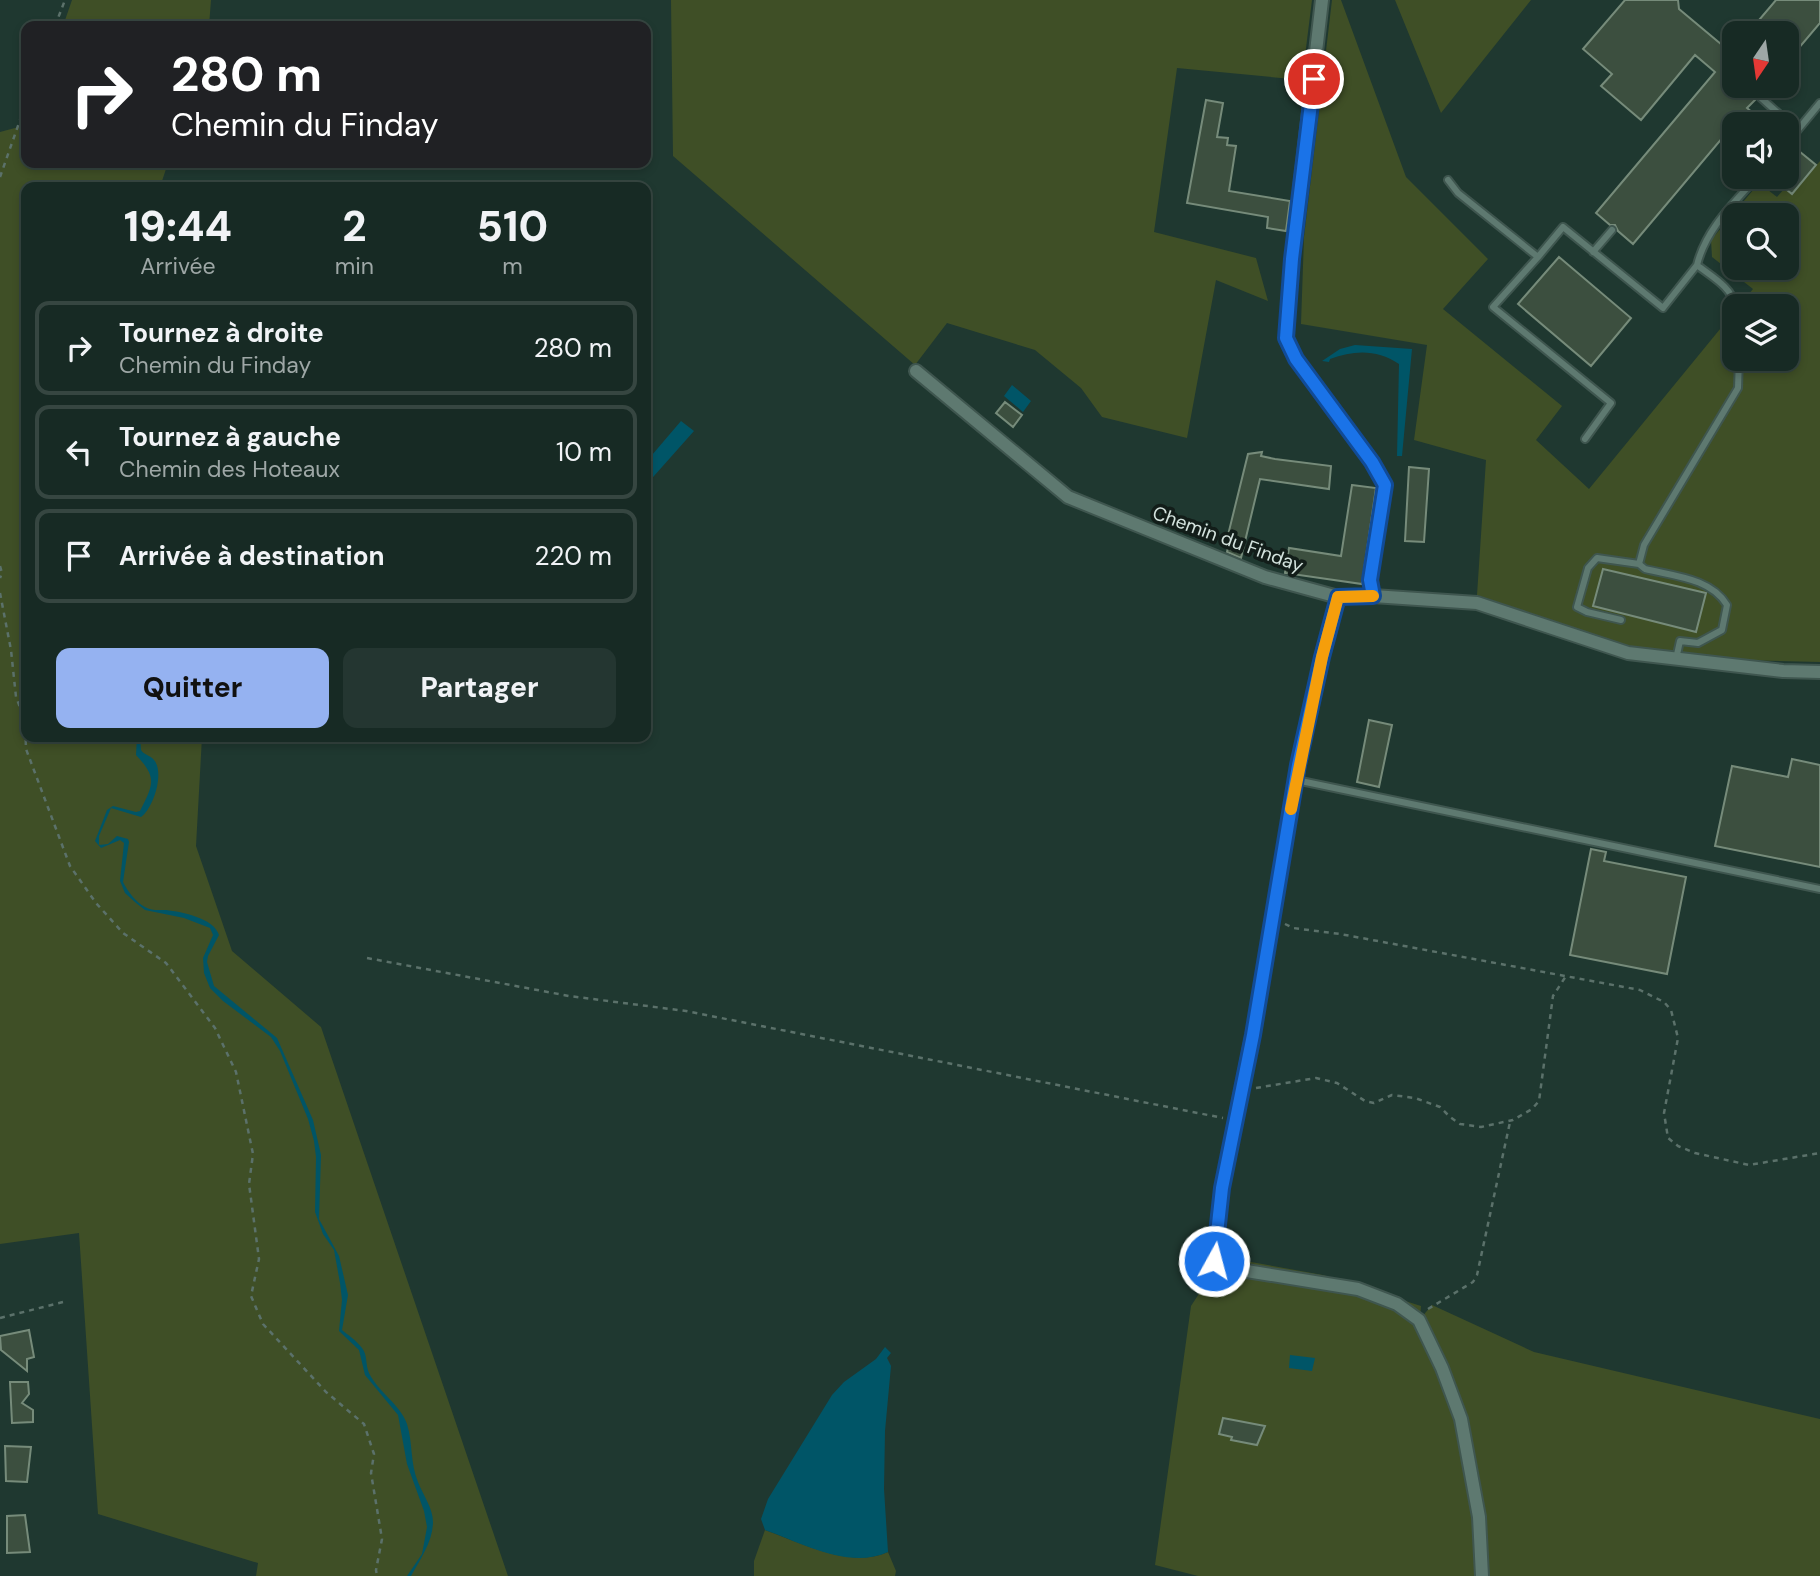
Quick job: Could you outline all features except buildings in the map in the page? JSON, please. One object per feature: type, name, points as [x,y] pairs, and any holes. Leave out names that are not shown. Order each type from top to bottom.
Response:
[{"type":"street","points":[[1322,0],[1292,259],[1286,338],[1296,359],[1372,462],[1385,485],[1370,580],[1373,596]]},
{"type":"street","name":"Chemin du Finday","points":[[916,371],[1069,498],[1265,577],[1338,597],[1373,596],[1477,603],[1628,653],[1783,671],[1820,672]]},
{"type":"street","points":[[1338,597],[1322,657],[1296,780],[1243,1087],[1222,1188],[1214,1261],[1222,1267],[1358,1289],[1397,1304],[1419,1320],[1442,1368],[1461,1419],[1479,1517],[1482,1576]]},
{"type":"lane","points":[[1761,98],[1776,112]]},
{"type":"lane","points":[[1799,129],[1820,103]]},
{"type":"lane","points":[[1448,180],[1458,193],[1538,257]]},
{"type":"lane","points":[[1585,439],[1611,403],[1493,307],[1563,227],[1663,308],[1697,265],[1702,246],[1718,221],[1746,189]]},
{"type":"lane","points":[[1593,252],[1612,230]]},
{"type":"lane","points":[[1697,265],[1731,294]]},
{"type":"lane","points":[[1639,564],[1644,545],[1738,388],[1739,371]]},
{"type":"lane","points":[[1621,620],[1577,607],[1588,568],[1597,558],[1639,564],[1645,569],[1702,583],[1720,593],[1727,605],[1721,630],[1698,643],[1681,641],[1676,659]]},
{"type":"lane","points":[[1296,780],[1820,889]]},
{"type":"path","points":[[57,21],[65,0]]},
{"type":"path","points":[[0,177],[21,117]]},
{"type":"path","points":[[0,566],[0,578]]},
{"type":"path","points":[[0,593],[11,650],[16,698],[21,709]]},
{"type":"path","points":[[26,742],[26,749],[71,866],[96,903],[123,933],[166,963],[215,1028],[236,1072],[253,1154],[249,1184],[259,1259],[251,1296],[263,1324],[326,1392],[364,1424],[374,1454],[370,1473],[382,1539],[377,1576]]},
{"type":"path","points":[[1272,918],[1293,928],[1340,934],[1640,990],[1664,1002],[1671,1010],[1678,1038],[1664,1113],[1668,1138],[1678,1146],[1695,1153],[1749,1165],[1820,1153]]},
{"type":"path","points":[[367,958],[569,996],[686,1011],[1221,1119],[1238,1110]]},
{"type":"path","points":[[1243,1087],[1279,1086],[1297,1080],[1317,1079],[1337,1083],[1365,1101],[1374,1103],[1392,1096],[1415,1098],[1440,1107],[1460,1124],[1481,1127],[1510,1121],[1532,1109],[1539,1101],[1553,996],[1566,976]]},
{"type":"path","points":[[1419,1320],[1426,1310],[1473,1282],[1477,1275],[1510,1121]]},
{"type":"path","points":[[0,1318],[64,1302]]},
{"type":"green space","points":[[72,0],[211,0],[209,21],[65,21]]},
{"type":"green space","points":[[671,0],[1312,0],[1302,80],[1177,68],[1154,232],[1256,258],[1268,301],[1216,280],[1187,438],[1102,417],[1081,388],[1035,350],[947,323],[915,365],[673,156]]},
{"type":"green space","points":[[1332,0],[1341,0],[1406,177],[1488,259],[1443,309],[1562,406],[1536,440],[1589,489],[1722,327],[1722,371],[1799,371],[1799,294],[1749,294],[1753,289],[1741,280],[1799,280],[1799,203],[1742,203],[1754,189],[1767,189],[1777,197],[1784,189],[1792,194],[1799,189],[1820,161],[1820,662],[1736,660],[1629,646],[1477,595],[1486,460],[1414,440],[1427,345],[1301,324],[1304,237]]},
{"type":"green space","points":[[1395,0],[1531,0],[1441,113]]},
{"type":"green space","points":[[21,126],[21,168],[166,168],[162,182],[21,182],[21,742],[202,742],[196,846],[232,951],[321,1027],[508,1576],[256,1576],[258,1563],[98,1514],[79,1233],[0,1244],[0,132]]},
{"type":"green space","points":[[1722,227],[1722,265],[1712,257],[1711,240]]},
{"type":"green space","points":[[1223,1257],[1323,1275],[1421,1306],[1420,1319],[1432,1305],[1534,1352],[1820,1419],[1820,1576],[1198,1576],[1155,1565],[1191,1306]]},
{"type":"green space","points":[[765,1530],[842,1556],[858,1558],[888,1552],[896,1571],[895,1576],[754,1576],[754,1561]]},
{"type":"water","points":[[1355,345],[1412,349],[1402,456],[1397,456],[1399,364],[1365,352],[1339,356],[1329,362],[1322,361],[1340,349]]},
{"type":"water","points":[[1012,385],[1031,401],[1023,412],[1004,396]]},
{"type":"water","points":[[681,421],[694,431],[651,479],[651,456]]},
{"type":"water","points":[[137,742],[140,742],[141,750],[152,758],[157,766],[158,782],[150,807],[141,817],[111,808],[99,836],[99,845],[108,844],[117,836],[128,839],[123,882],[142,905],[150,909],[188,914],[204,920],[216,929],[219,935],[207,962],[214,986],[277,1038],[313,1120],[321,1155],[319,1219],[339,1256],[348,1295],[342,1330],[362,1348],[373,1380],[404,1417],[409,1431],[415,1475],[433,1517],[428,1543],[411,1576],[407,1576],[422,1554],[427,1527],[424,1511],[407,1464],[398,1415],[365,1375],[359,1350],[339,1331],[342,1300],[334,1250],[323,1234],[315,1212],[314,1141],[308,1119],[280,1051],[271,1037],[210,988],[204,973],[203,958],[213,935],[210,928],[184,918],[145,910],[125,893],[120,881],[124,843],[120,840],[101,848],[95,841],[107,810],[113,806],[140,811],[148,795],[150,776],[136,755]]},
{"type":"water","points":[[885,1347],[891,1353],[887,1358],[891,1366],[885,1431],[884,1489],[888,1552],[873,1557],[842,1556],[826,1553],[765,1530],[761,1519],[768,1499],[832,1395],[844,1382],[876,1359]]},
{"type":"water","points":[[1290,1355],[1315,1358],[1312,1371],[1289,1368]]},
{"type":"slow traffic","points":[[1291,809],[1301,750],[1338,597],[1373,596]]},
{"type":"route","points":[[1214,1261],[1222,1188],[1253,1035],[1298,765],[1338,597],[1373,596],[1370,580],[1385,485],[1372,462],[1296,359],[1286,338],[1292,259],[1314,79]]}]
